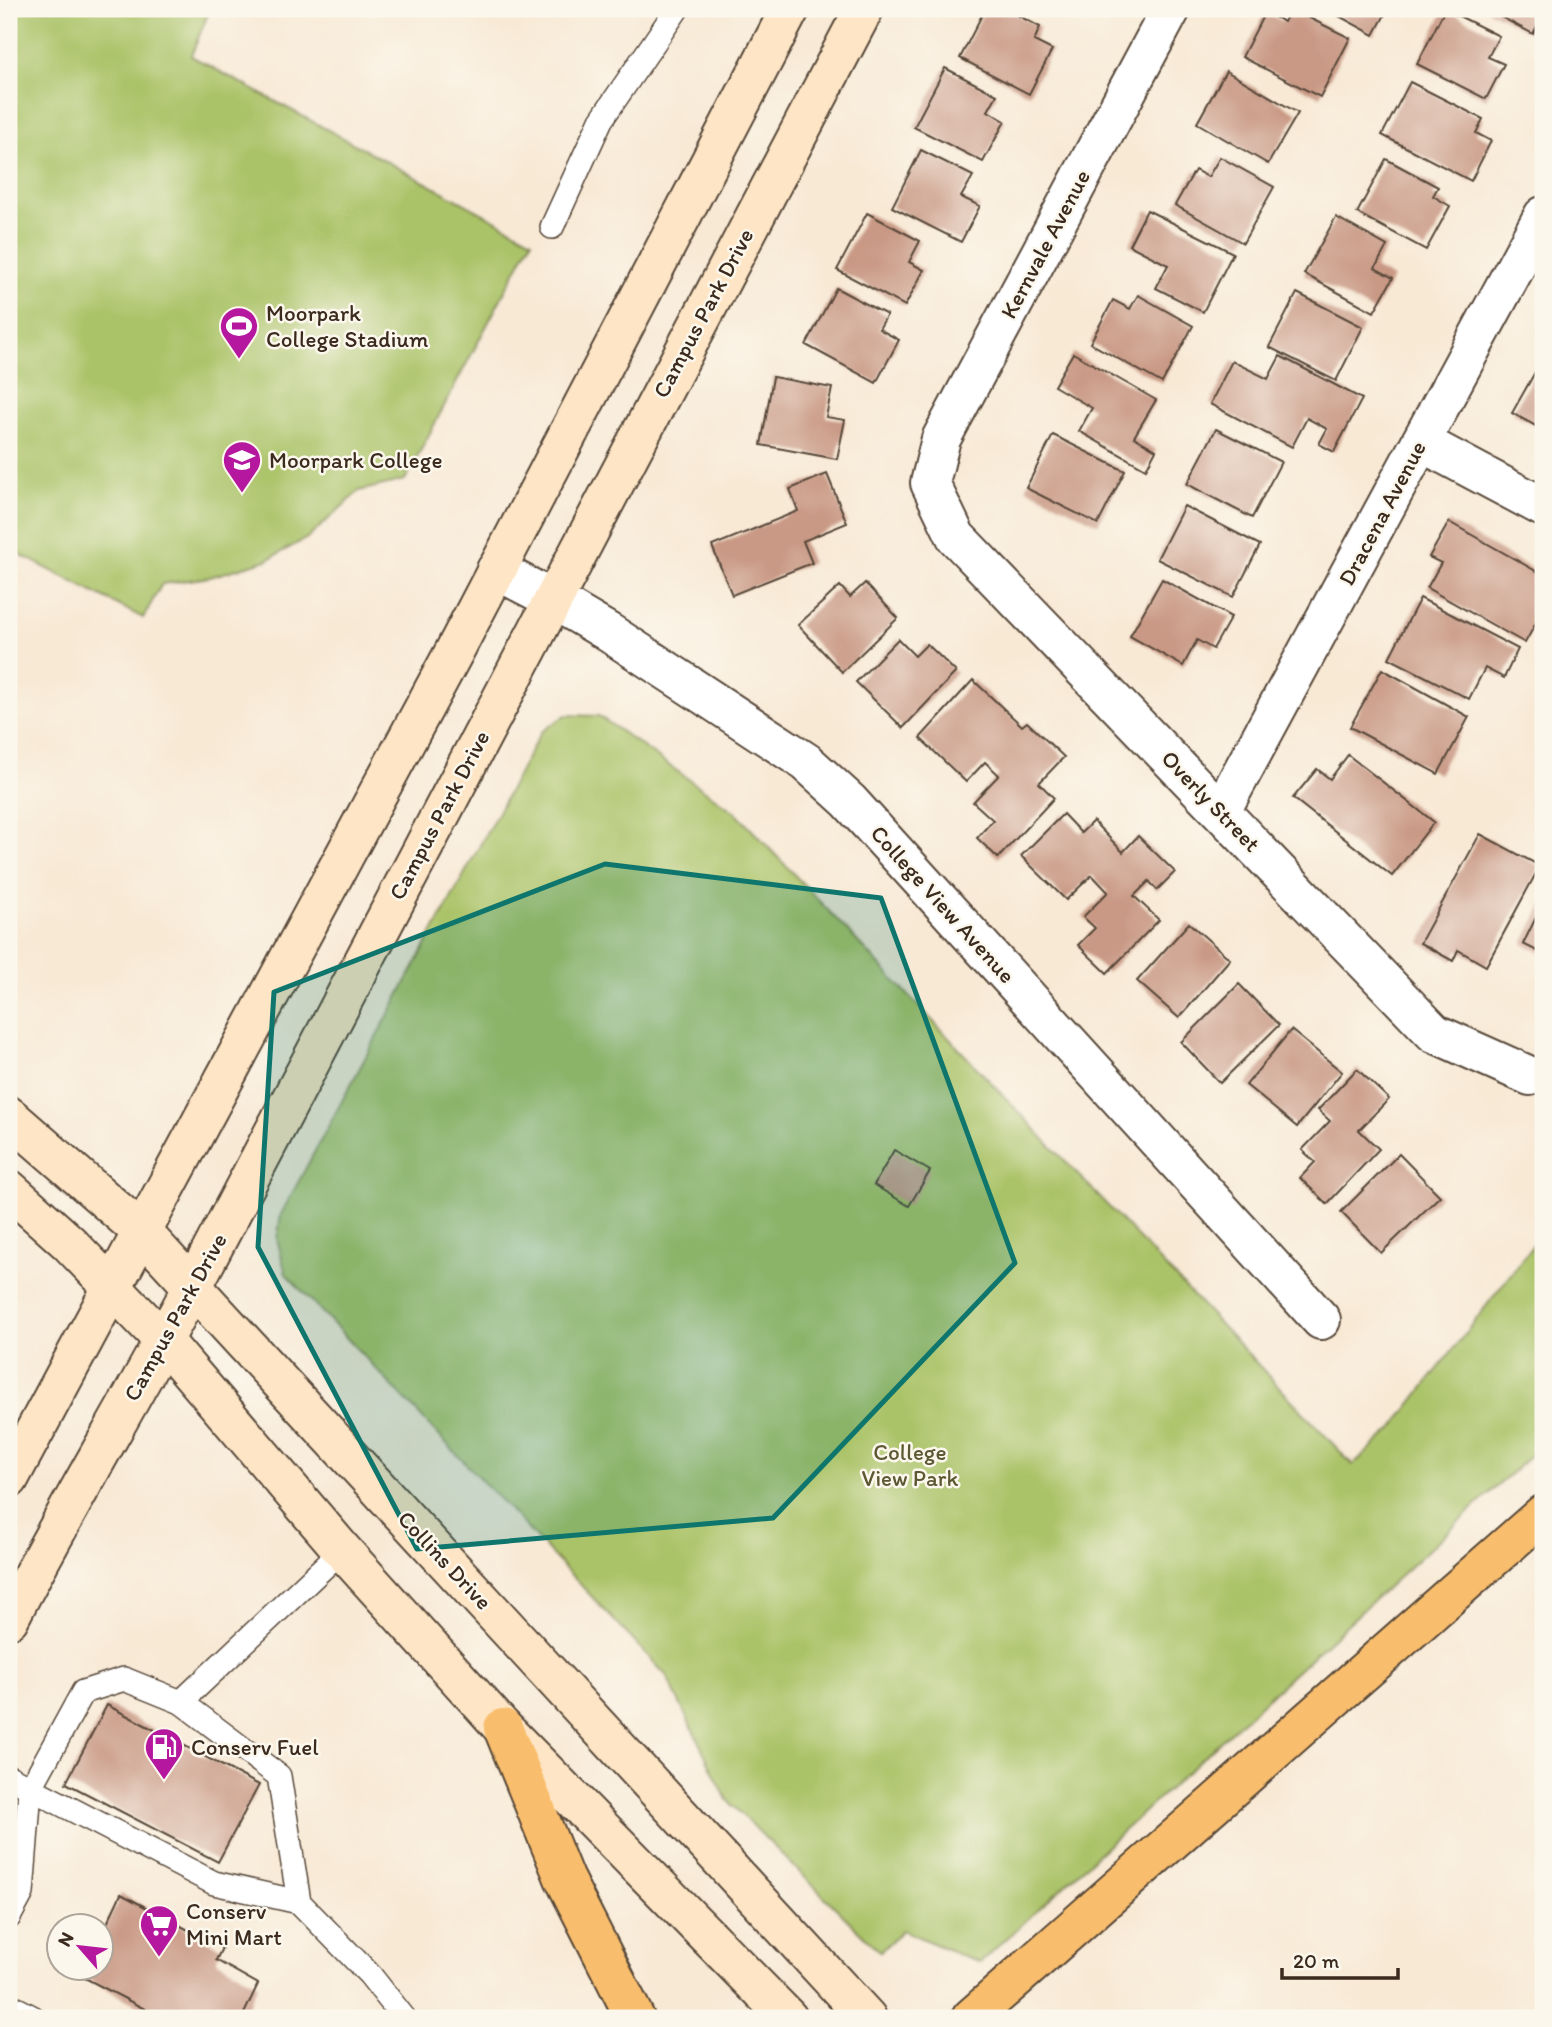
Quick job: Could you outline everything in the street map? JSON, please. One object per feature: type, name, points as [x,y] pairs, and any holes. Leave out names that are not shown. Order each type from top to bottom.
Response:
[{"type":"highway","points":[[971,2018],[1543,1514]]},
{"type":"highway","points":[[503,1728],[564,1878],[635,2018]]},
{"type":"street","points":[[9,1479],[496,570],[790,9]]},
{"type":"street","name":"Campus Park Drive","points":[[9,1619],[192,1287],[864,9]]},
{"type":"street","name":"Kernvale Avenue","points":[[930,483],[941,439],[1171,9]]},
{"type":"street","name":"Dracena Avenue","points":[[1221,811],[1543,216]]},
{"type":"street","points":[[1421,442],[1543,507]]},
{"type":"street","name":"Overly Street","points":[[930,483],[956,537],[1434,1033],[1530,1076]]},
{"type":"street","name":"College View Avenue","points":[[496,570],[608,632],[806,762],[849,801],[1321,1320]]},
{"type":"street","name":"Collins Drive","points":[[9,1116],[142,1232],[867,2018]]},
{"type":"street","points":[[9,1189],[69,1243],[163,1340],[342,1550],[503,1728],[788,2018]]},
{"type":"lane","points":[[552,227],[601,120],[677,9]]},
{"type":"lane","points":[[181,1702],[342,1550]]},
{"type":"lane","points":[[9,1917],[22,1893],[30,1789],[83,1692],[124,1679],[181,1702],[279,1776],[299,1902]]},
{"type":"lane","points":[[9,1777],[214,1883],[299,1902],[370,1975],[404,2018]]},
{"type":"lane","points":[[9,2005],[34,2018]]},
{"type":"highlighted area","points":[[605,864],[881,898],[1015,1263],[773,1518],[417,1549],[258,1247],[274,992]]},
{"type":"green space","name":"Moorpark College Stadium","points":[[9,9],[210,9],[191,56],[532,240],[405,480],[359,491],[309,537],[267,560],[210,577],[162,584],[143,618],[9,549]]},
{"type":"green space","name":"College View Park","points":[[566,715],[599,716],[735,812],[1353,1465],[1391,1430],[1543,1232],[1543,1444],[980,1963],[902,1930],[880,1952],[727,1800],[666,1675],[286,1274],[277,1239],[281,1214],[541,732]]},
{"type":"building","points":[[985,9],[1006,9],[1040,27],[1034,41],[1052,50],[1029,94],[960,58]]},
{"type":"building","points":[[1291,9],[1350,38],[1320,97],[1242,57],[1265,12],[1284,22]]},
{"type":"building","points":[[1326,9],[1388,9],[1374,35]]},
{"type":"building","points":[[1445,9],[1499,36],[1488,57],[1504,64],[1486,99],[1417,64]]},
{"type":"building","points":[[1486,9],[1543,9],[1543,15],[1533,34]]},
{"type":"building","points":[[945,68],[997,95],[988,111],[1005,121],[983,162],[914,127]]},
{"type":"building","points":[[1226,71],[1298,113],[1268,164],[1197,123]]},
{"type":"building","points":[[1410,82],[1483,119],[1476,133],[1491,141],[1471,181],[1382,135]]},
{"type":"building","points":[[921,150],[973,176],[961,197],[980,206],[961,242],[892,207]]},
{"type":"building","points":[[1220,157],[1274,187],[1243,243],[1175,205],[1195,170],[1208,177]]},
{"type":"building","points":[[1386,159],[1438,187],[1433,196],[1450,206],[1426,250],[1357,213]]},
{"type":"building","points":[[1147,210],[1233,253],[1203,312],[1156,288],[1168,265],[1129,245]]},
{"type":"building","points":[[867,213],[920,241],[909,262],[924,270],[905,306],[837,270]]},
{"type":"building","points":[[1336,217],[1387,246],[1375,268],[1393,278],[1374,312],[1304,274]]},
{"type":"building","points":[[836,288],[887,315],[879,329],[899,340],[876,383],[806,345]]},
{"type":"building","points":[[1297,293],[1363,327],[1336,381],[1269,347]]},
{"type":"building","points":[[1138,295],[1193,326],[1162,383],[1090,343],[1113,300],[1130,309]]},
{"type":"building","points":[[1073,353],[1156,400],[1134,437],[1156,450],[1146,469],[1079,431],[1092,408],[1054,386]]},
{"type":"building","points":[[1280,356],[1362,399],[1334,452],[1319,444],[1327,429],[1307,418],[1292,447],[1210,404],[1232,361],[1268,379]]},
{"type":"building","points":[[1543,358],[1543,430],[1512,413]]},
{"type":"building","points":[[773,377],[832,388],[826,417],[845,420],[837,459],[761,445]]},
{"type":"building","points":[[1216,429],[1281,462],[1252,518],[1187,484]]},
{"type":"building","points":[[1053,435],[1125,471],[1098,524],[1026,488]]},
{"type":"building","points":[[827,474],[847,523],[803,541],[812,563],[732,595],[712,546],[798,511],[790,489]]},
{"type":"building","points":[[1184,506],[1260,545],[1233,597],[1157,559]]},
{"type":"building","points":[[1449,522],[1543,575],[1543,610],[1525,643],[1427,588],[1441,563],[1429,557]]},
{"type":"building","points":[[1162,579],[1231,617],[1213,649],[1197,640],[1183,666],[1130,636]]},
{"type":"building","points":[[865,583],[898,618],[842,672],[798,625],[840,586],[850,597]]},
{"type":"building","points":[[1420,598],[1518,649],[1504,678],[1485,668],[1469,699],[1389,658]]},
{"type":"building","points":[[898,639],[915,656],[927,644],[956,672],[903,728],[856,682]]},
{"type":"building","points":[[1382,669],[1469,717],[1438,774],[1350,727]]},
{"type":"building","points":[[973,680],[1022,726],[1027,722],[1064,757],[1039,783],[1054,798],[998,858],[977,838],[993,820],[973,802],[999,775],[985,762],[966,782],[920,738]]},
{"type":"building","points":[[1348,755],[1434,822],[1392,876],[1293,798],[1317,769],[1330,779]]},
{"type":"building","points":[[11,807],[13,828],[9,828]]},
{"type":"building","points":[[1063,814],[1081,833],[1093,821],[1123,852],[1138,836],[1175,872],[1157,890],[1149,881],[1134,896],[1159,920],[1107,973],[1078,945],[1095,928],[1083,917],[1108,892],[1092,875],[1066,900],[1021,856]]},
{"type":"building","points":[[1480,834],[1540,866],[1486,966],[1458,950],[1453,961],[1420,943]]},
{"type":"building","points":[[1543,903],[1543,954],[1523,944]]},
{"type":"building","points":[[1189,923],[1230,959],[1179,1018],[1137,981]]},
{"type":"building","points":[[1239,984],[1279,1025],[1220,1083],[1181,1042]]},
{"type":"building","points":[[1291,1030],[1342,1072],[1297,1127],[1246,1085]]},
{"type":"building","points":[[1357,1069],[1389,1099],[1359,1130],[1379,1149],[1327,1204],[1300,1178],[1315,1162],[1302,1150],[1330,1121],[1318,1110]]},
{"type":"building","points":[[894,1150],[930,1171],[909,1206],[874,1185]]},
{"type":"building","points":[[1399,1154],[1440,1196],[1381,1253],[1341,1212]]},
{"type":"building","points":[[107,1705],[259,1785],[218,1862],[66,1783]]},
{"type":"building","name":"Conserv Mini Mart","points":[[121,1894],[222,1948],[216,1960],[258,1984],[242,2018],[162,2018],[93,1982],[116,1982],[116,1912],[112,1912]]},
{"type":"place","name":"Moorpark College Stadium","points":[[239,360]]},
{"type":"place","name":"Moorpark College","points":[[242,494]]},
{"type":"place","name":"Conserv Fuel","points":[[164,1781]]},
{"type":"place","name":"Conserv Mini Mart","points":[[159,1958]]}]
